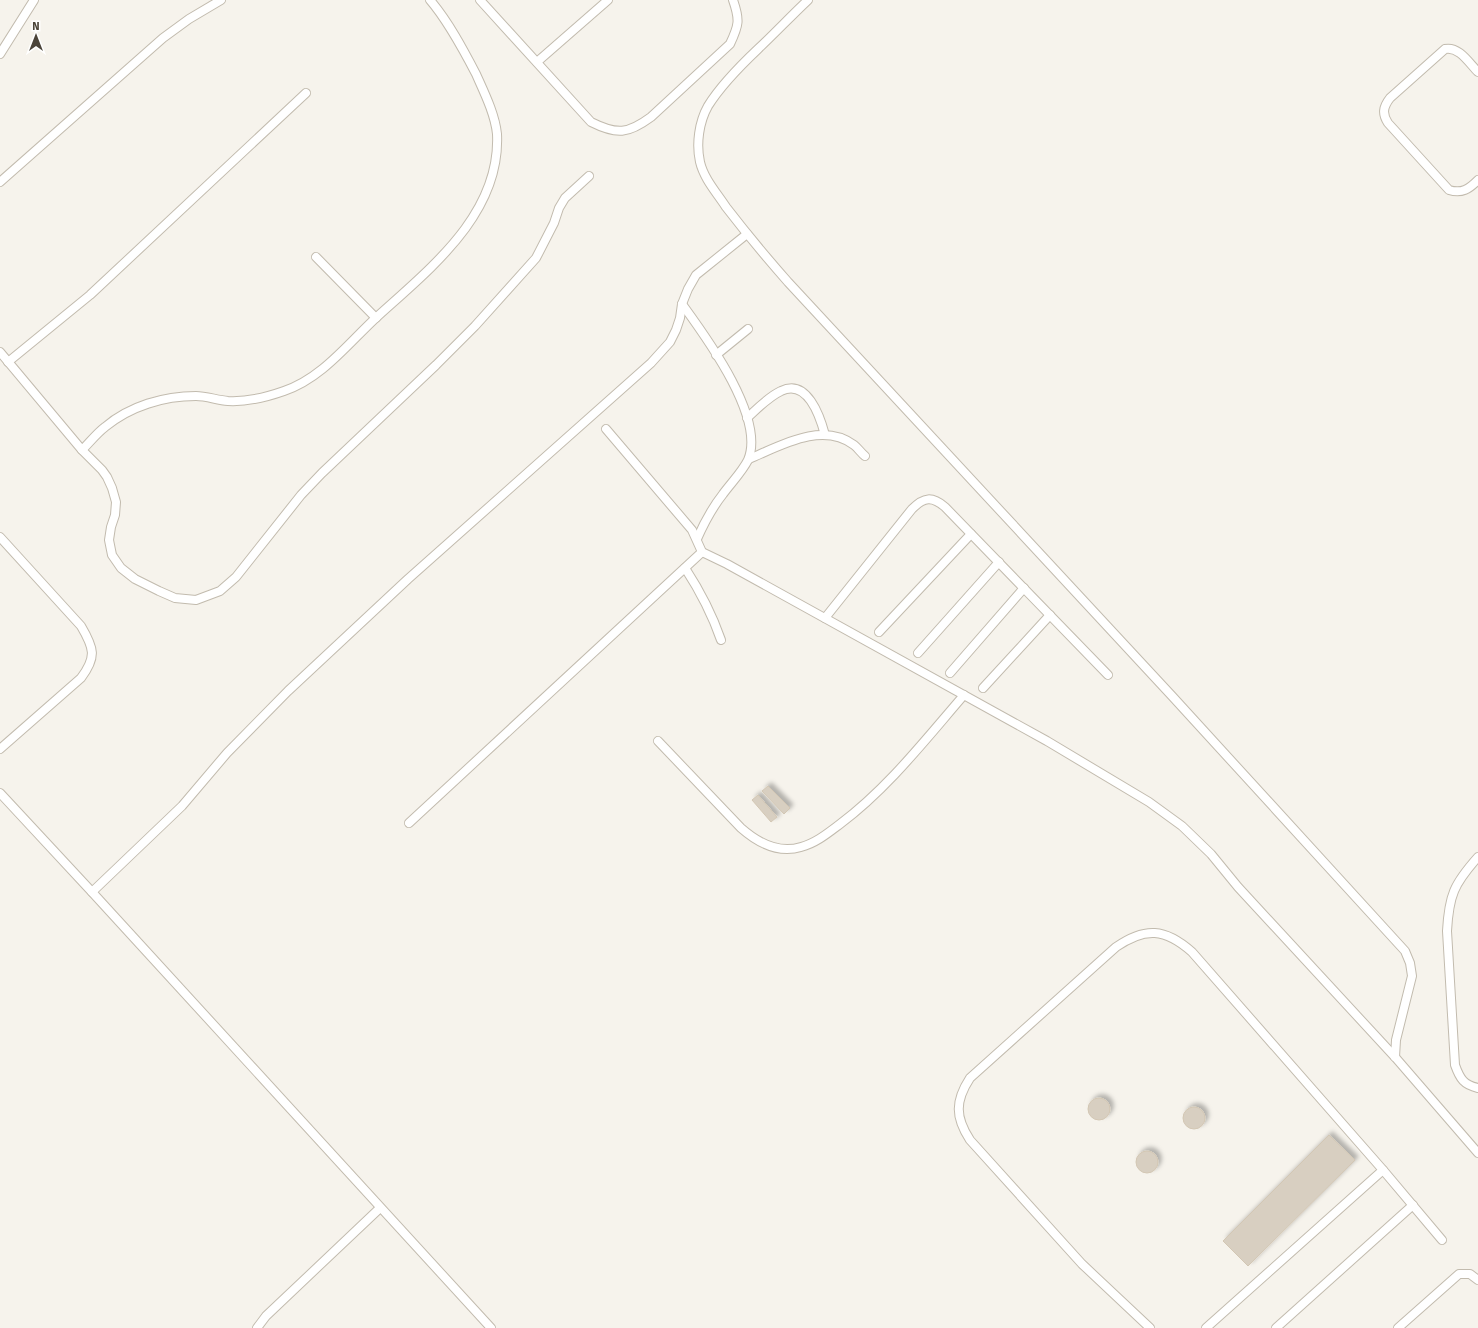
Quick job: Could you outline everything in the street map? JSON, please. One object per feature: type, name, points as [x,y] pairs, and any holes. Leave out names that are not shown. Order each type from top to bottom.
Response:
[{"type":"lane","points":[[0,54],[34,0]]},
{"type":"lane","points":[[0,182],[163,38],[189,19],[221,0]]},
{"type":"lane","points":[[82,450],[105,426],[133,409],[164,399],[197,396],[229,401],[258,398],[286,391],[311,378],[333,360],[376,318],[430,269],[449,248],[483,203],[495,169],[497,134],[488,99],[464,49],[430,0]]},
{"type":"lane","points":[[480,0],[591,122],[606,129],[622,131],[638,126],[651,117],[730,44],[737,28],[738,13],[733,0]]},
{"type":"lane","points":[[537,62],[608,0]]},
{"type":"lane","points":[[808,0],[730,77],[708,107],[700,124],[698,142],[700,162],[705,174],[714,190],[747,234],[788,282],[1177,701],[1405,951],[1410,963],[1412,976],[1396,1040],[1395,1057]]},
{"type":"lane","points":[[1478,72],[1455,49],[1445,49],[1390,98],[1385,104],[1384,110],[1384,117],[1388,123],[1449,190],[1463,192],[1470,188],[1478,180]]},
{"type":"lane","points":[[8,362],[90,295],[306,93]]},
{"type":"lane","points":[[0,352],[82,450],[102,470],[112,488],[116,502],[110,540],[112,555],[122,568],[135,579],[175,598],[196,600],[220,591],[236,577],[301,494],[436,365],[490,310],[536,258],[552,229],[559,208],[565,198],[589,176]]},
{"type":"lane","points":[[92,892],[186,802],[227,753],[288,691],[408,579],[650,363],[670,342],[680,318],[682,304],[696,275],[747,234]]},
{"type":"lane","points":[[316,257],[376,318]]},
{"type":"lane","points":[[682,304],[730,376],[747,418],[751,432],[752,445],[743,469],[714,507],[697,539]]},
{"type":"lane","points":[[716,355],[748,329]]},
{"type":"lane","points":[[747,418],[774,394],[789,388],[797,389],[808,397],[813,405],[822,425],[824,435]]},
{"type":"lane","points":[[606,429],[692,530],[702,552],[727,564],[1047,741],[1155,806],[1182,826],[1211,854],[1238,887],[1395,1057],[1478,1153]]},
{"type":"lane","points":[[748,459],[794,440],[810,436],[824,435],[847,441],[854,445],[865,456]]},
{"type":"lane","points":[[825,618],[918,503],[924,500],[932,499],[939,502],[1108,675]]},
{"type":"lane","points":[[879,632],[971,534]]},
{"type":"lane","points":[[0,537],[81,626],[89,639],[92,650],[90,666],[81,678],[0,749]]},
{"type":"lane","points":[[409,823],[702,552]]},
{"type":"lane","points":[[918,653],[999,562]]},
{"type":"lane","points":[[685,568],[706,604],[721,640]]},
{"type":"lane","points":[[950,673],[1024,588]]},
{"type":"lane","points":[[983,688],[1050,615]]},
{"type":"lane","points":[[658,741],[753,839],[768,846],[784,849],[801,847],[816,841],[834,829],[882,789],[964,695]]},
{"type":"lane","points":[[0,793],[491,1328]]},
{"type":"lane","points":[[1478,857],[1454,888],[1448,909],[1447,931],[1455,1065],[1460,1078],[1470,1086],[1478,1088]]},
{"type":"lane","points":[[1150,1328],[1082,1264],[980,1152],[963,1129],[959,1116],[959,1102],[963,1089],[970,1078],[1116,947],[1130,937],[1146,933],[1163,934],[1179,940],[1192,952],[1383,1170],[1442,1240]]},
{"type":"lane","points":[[1206,1328],[1383,1170]]},
{"type":"lane","points":[[1276,1328],[1412,1205]]},
{"type":"lane","points":[[257,1328],[266,1316],[380,1208]]},
{"type":"lane","points":[[1398,1328],[1459,1274],[1470,1274],[1478,1280]]},
{"type":"building","points":[[768,786],[790,808],[784,814],[762,791]]},
{"type":"building","points":[[758,795],[777,817],[771,822],[752,800]]},
{"type":"building","points":[[1099,1098],[1107,1101],[1110,1109],[1107,1117],[1099,1120],[1091,1117],[1088,1109],[1091,1101]]},
{"type":"building","points":[[1194,1107],[1202,1110],[1205,1118],[1202,1126],[1194,1129],[1186,1126],[1183,1118],[1186,1110]]},
{"type":"building","points":[[1329,1135],[1355,1160],[1248,1266],[1223,1241]]},
{"type":"building","points":[[1147,1151],[1155,1154],[1158,1162],[1155,1170],[1147,1173],[1139,1170],[1136,1162],[1139,1154]]}]
